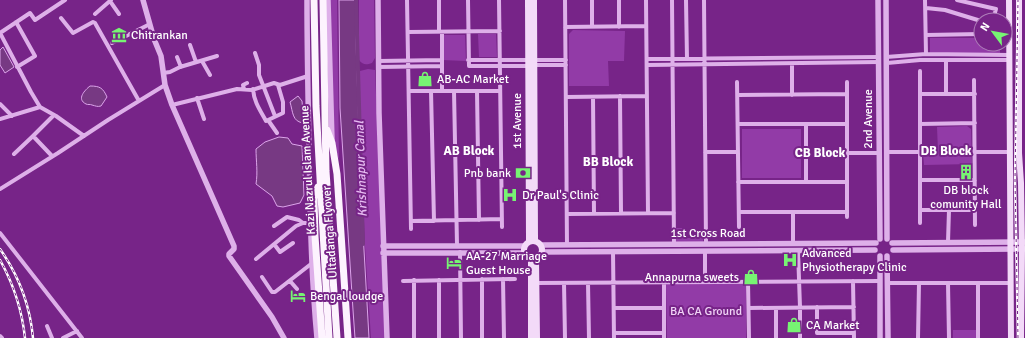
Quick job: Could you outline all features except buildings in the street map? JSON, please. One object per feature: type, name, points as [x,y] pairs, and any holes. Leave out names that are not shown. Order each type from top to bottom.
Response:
[{"type":"main road","name":"Kazi Nazrul Islam Avenue","points":[[314,0],[312,106],[319,184],[329,338]]},
{"type":"main road","name":"Kazi Nazrul Islam Avenue","points":[[323,0],[325,127],[337,338]]},
{"type":"main road","name":"1st Avenue","points":[[528,0],[531,63],[532,178],[529,243]]},
{"type":"main road","name":"1st Avenue","points":[[531,63],[534,0]]},
{"type":"main road","points":[[1008,12],[1009,0]]},
{"type":"main road","points":[[1019,0],[1022,61],[1020,90],[1023,242],[1021,338]]},
{"type":"main road","points":[[1009,52],[1011,338]]},
{"type":"main road","points":[[1009,90],[1020,90]]},
{"type":"main road","name":"Ultadanga Flyover","points":[[325,127],[332,144],[337,174],[348,338]]},
{"type":"main road","name":"Ultadanga Flyover","points":[[319,184],[314,198],[322,338]]},
{"type":"main road","points":[[529,243],[541,246],[542,252],[533,259],[526,257],[524,253],[529,243]]},
{"type":"main road","points":[[531,338],[536,283],[533,259]]},
{"type":"main road","points":[[533,259],[534,309],[537,338]]},
{"type":"street","points":[[65,0],[35,20],[30,13],[0,33],[17,67],[40,107],[84,136]]},
{"type":"street","points":[[95,14],[111,0],[119,14]]},
{"type":"street","points":[[143,0],[154,39],[161,56],[165,85],[172,105],[234,246],[229,256],[272,317],[284,338]]},
{"type":"street","name":"Kazi Nazrul Islam Avenue","points":[[308,0],[308,76],[312,106],[310,223],[311,264],[317,338]]},
{"type":"street","points":[[328,0],[332,144]]},
{"type":"street","points":[[378,0],[383,253],[387,338]]},
{"type":"street","points":[[407,0],[412,229]]},
{"type":"street","points":[[438,0],[442,60],[442,91]]},
{"type":"street","points":[[468,0],[468,66],[500,66],[566,60]]},
{"type":"street","points":[[499,0],[502,227]]},
{"type":"street","points":[[565,0],[567,245]]},
{"type":"street","points":[[592,0],[592,27]]},
{"type":"street","points":[[619,0],[619,27]]},
{"type":"street","points":[[646,0],[648,213]]},
{"type":"street","points":[[672,0],[674,244]]},
{"type":"street","points":[[686,0],[687,59]]},
{"type":"street","points":[[704,0],[706,244]]},
{"type":"street","name":"2nd Avenue","points":[[878,0],[878,241]]},
{"type":"street","name":"2nd Avenue","points":[[886,0],[887,152],[890,241]]},
{"type":"street","points":[[925,0],[926,54]]},
{"type":"street","points":[[957,0],[996,9],[995,12]]},
{"type":"street","points":[[926,8],[945,10],[973,19]]},
{"type":"street","points":[[61,18],[73,33],[93,22],[95,23],[140,101]]},
{"type":"street","points":[[16,22],[35,56],[17,67]]},
{"type":"street","points":[[112,43],[150,24]]},
{"type":"street","points":[[565,28],[646,26]]},
{"type":"street","points":[[408,32],[500,31]]},
{"type":"street","points":[[926,35],[973,34]]},
{"type":"street","points":[[878,38],[886,39]]},
{"type":"street","points":[[190,45],[196,62]]},
{"type":"street","points":[[255,53],[259,65],[259,75],[275,116]]},
{"type":"street","points":[[886,60],[926,54],[1009,58]]},
{"type":"street","points":[[933,54],[933,60]]},
{"type":"street","points":[[163,74],[217,56]]},
{"type":"street","points":[[177,57],[181,67]]},
{"type":"street","points":[[647,59],[763,58],[879,60]]},
{"type":"street","points":[[763,58],[764,64]]},
{"type":"street","points":[[886,60],[1009,58]]},
{"type":"street","points":[[379,64],[442,60]]},
{"type":"street","points":[[468,60],[500,60],[566,66]]},
{"type":"street","points":[[647,65],[792,64],[879,60]]},
{"type":"street","points":[[946,60],[946,94]]},
{"type":"street","points":[[202,61],[210,75]]},
{"type":"street","points":[[379,64],[442,66]]},
{"type":"street","points":[[792,64],[792,95]]},
{"type":"street","points":[[920,71],[920,223]]},
{"type":"street","points":[[172,105],[237,89],[253,89],[274,83],[280,85],[308,76]]},
{"type":"street","points":[[974,80],[975,225]]},
{"type":"street","points":[[738,82],[739,227]]},
{"type":"street","points":[[847,82],[847,217]]},
{"type":"street","points":[[244,89],[243,85],[247,83]]},
{"type":"street","points":[[0,189],[165,85]]},
{"type":"street","points":[[268,120],[283,113],[283,102],[278,85]]},
{"type":"street","points":[[253,89],[253,97],[258,109],[277,133]]},
{"type":"street","points":[[409,91],[500,91]]},
{"type":"street","points":[[431,91],[434,221]]},
{"type":"street","points":[[454,91],[457,245]]},
{"type":"street","points":[[477,91],[479,220]]},
{"type":"street","points":[[738,95],[847,94]]},
{"type":"street","points":[[920,94],[975,94]]},
{"type":"street","points":[[620,96],[621,213]]},
{"type":"street","points":[[566,97],[647,96]]},
{"type":"street","points":[[593,97],[594,214]]},
{"type":"street","points":[[197,98],[204,119]]},
{"type":"street","points":[[0,104],[12,116]]},
{"type":"street","points":[[0,119],[40,107]]},
{"type":"street","points":[[14,154],[54,115]]},
{"type":"street","points":[[920,124],[975,123]]},
{"type":"street","points":[[738,124],[847,124]]},
{"type":"street","points":[[806,124],[806,182]]},
{"type":"street","points":[[33,136],[52,156]]},
{"type":"street","points":[[705,152],[738,152]]},
{"type":"street","points":[[887,152],[920,152]]},
{"type":"street","points":[[975,152],[1010,152]]},
{"type":"street","points":[[847,153],[879,153]]},
{"type":"street","points":[[920,180],[975,180]]},
{"type":"street","points":[[738,182],[847,182]]},
{"type":"street","points":[[920,210],[975,210]]},
{"type":"street","points":[[948,242],[949,210]]},
{"type":"street","points":[[739,212],[847,212]]},
{"type":"street","points":[[793,212],[793,243]]},
{"type":"street","points":[[567,214],[674,213]]},
{"type":"street","points":[[274,226],[287,218],[298,220],[303,223]]},
{"type":"street","points":[[411,221],[502,219]]},
{"type":"street","points":[[256,259],[296,226],[303,223],[310,223]]},
{"type":"street","points":[[0,233],[82,338]]},
{"type":"street","points":[[1023,242],[878,241],[875,250],[876,254],[880,256],[887,256],[893,250],[1023,249]]},
{"type":"street","name":"1st Cross Road","points":[[541,246],[825,243],[878,241]]},
{"type":"street","points":[[890,241],[893,250]]},
{"type":"street","points":[[274,244],[280,252],[293,243]]},
{"type":"street","points":[[383,253],[438,249],[457,245],[529,243]]},
{"type":"street","points":[[825,243],[825,250]]},
{"type":"street","points":[[651,244],[651,251]]},
{"type":"street","points":[[383,246],[438,249],[460,252],[524,253]]},
{"type":"street","name":"1st Cross Road","points":[[542,252],[875,250]]},
{"type":"street","points":[[613,251],[614,336],[664,333]]},
{"type":"street","points":[[705,282],[706,251]]},
{"type":"street","points":[[798,251],[800,338]]},
{"type":"street","points":[[460,252],[461,338]]},
{"type":"street","points":[[880,256],[880,338]]},
{"type":"street","points":[[887,256],[888,338]]},
{"type":"street","points":[[262,277],[273,292],[311,264]]},
{"type":"street","points":[[482,279],[482,338]]},
{"type":"street","points":[[503,279],[504,338]]},
{"type":"street","points":[[403,281],[515,279]]},
{"type":"street","points":[[290,280],[297,289]]},
{"type":"street","points":[[414,280],[414,338]]},
{"type":"street","points":[[439,280],[439,338]]},
{"type":"street","points":[[853,281],[854,338]]},
{"type":"street","points":[[536,283],[880,281]]},
{"type":"street","points":[[664,282],[664,338]]},
{"type":"street","points":[[748,282],[749,338]]},
{"type":"street","points":[[564,283],[565,338]]},
{"type":"street","points":[[588,283],[588,338]]},
{"type":"street","points":[[888,283],[1010,283]]},
{"type":"street","points":[[918,283],[918,338]]},
{"type":"street","points":[[948,283],[948,338]]},
{"type":"street","points":[[978,283],[978,338]]},
{"type":"street","points":[[817,307],[817,338]]},
{"type":"street","points":[[749,308],[854,307]]},
{"type":"street","points":[[614,308],[664,308]]},
{"type":"street","points":[[776,308],[776,338]]},
{"type":"street","points":[[48,326],[52,338]]},
{"type":"street","points":[[63,338],[77,331]]},
{"type":"street","points":[[817,333],[854,333]]},
{"type":"green space","points":[[327,0],[337,0],[339,160],[328,126]]},
{"type":"green space","points":[[359,0],[374,0],[375,58],[372,63],[368,64],[363,64],[359,60]]},
{"type":"green space","points":[[573,30],[625,31],[624,61],[608,61],[609,86],[569,86],[569,34]]},
{"type":"green space","points":[[478,34],[496,34],[497,57],[479,57]]},
{"type":"green space","points":[[442,35],[465,35],[466,61],[442,60]]},
{"type":"green space","points":[[930,38],[973,38],[973,52],[1000,52],[1000,54],[930,54]]},
{"type":"green space","points":[[368,69],[375,70],[386,338],[371,338],[365,246],[358,73]]},
{"type":"green space","points":[[967,126],[971,129],[972,164],[924,165],[923,152],[938,152],[937,127]]},
{"type":"green space","points":[[742,129],[801,129],[801,178],[742,178]]},
{"type":"green space","points":[[676,228],[685,228],[687,238],[696,238],[696,234],[703,235],[703,243],[675,243]]},
{"type":"green space","name":"BA CA Ground","points":[[666,284],[746,284],[746,338],[667,338]]},
{"type":"green space","points":[[953,330],[976,330],[976,338],[953,338]]},
{"type":"shaded area","points":[[339,0],[356,0],[361,197],[369,338],[355,338],[340,108]]},
{"type":"shaded area","points":[[3,47],[14,67],[5,73],[0,65],[0,50]]},
{"type":"shaded area","points":[[90,86],[101,88],[106,94],[107,97],[101,106],[90,105],[83,102],[82,95]]},
{"type":"shaded area","points":[[298,96],[302,101],[304,123],[295,119],[290,102]]},
{"type":"shaded area","points":[[279,137],[288,138],[292,144],[302,146],[304,195],[300,203],[283,207],[277,206],[272,196],[256,184],[256,149],[265,142]]},
{"type":"waterway","name":"Krishnapur Canal","points":[[356,0],[363,244]]},
{"type":"railway","points":[[1018,0],[1015,179],[1018,338]]},
{"type":"railway","points":[[0,249],[18,280],[26,302],[32,326],[33,338]]},
{"type":"railway","points":[[0,260],[17,298],[25,338]]},
{"type":"place","name":"Chitrankan","points":[[119,35]]},
{"type":"place","name":"AB-AC Market","points":[[425,79]]},
{"type":"place","name":"DB block comunity Hall","points":[[966,172]]},
{"type":"place","name":"Pnb bank","points":[[523,173]]},
{"type":"place","name":"Dr Paul's Clinic","points":[[510,195]]},
{"type":"place","name":"Advanced Physiotherapy Clinic","points":[[790,260]]},
{"type":"place","name":"AA-27 Marriage Guest House","points":[[454,263]]},
{"type":"place","name":"Annapurna sweets","points":[[751,277]]},
{"type":"place","name":"Bengal loudge","points":[[298,296]]},
{"type":"place","name":"CA Market","points":[[794,325]]},
{"type":"district","name":"AB Block","points":[[469,151]]},
{"type":"district","name":"DB Block","points":[[946,151]]},
{"type":"district","name":"CB Block","points":[[820,153]]},
{"type":"district","name":"BB Block","points":[[608,162]]}]
